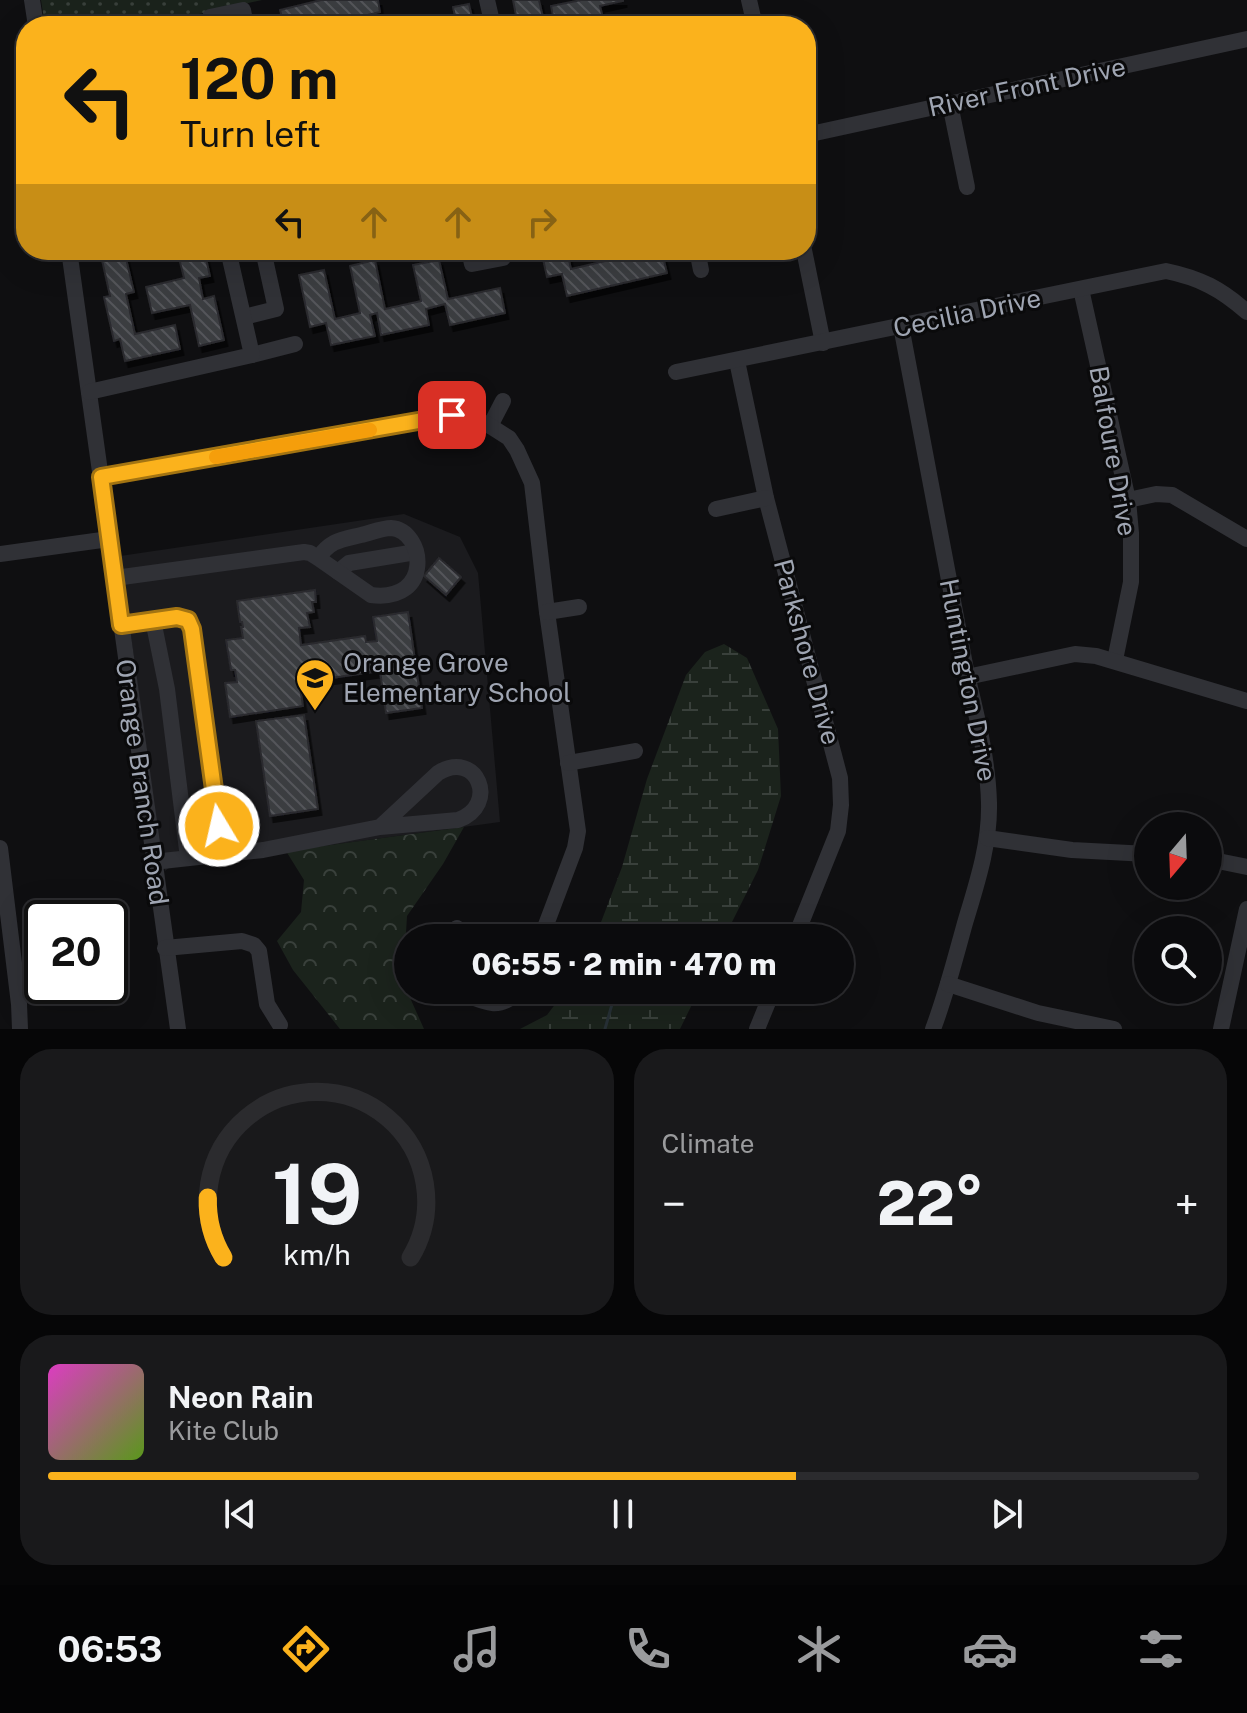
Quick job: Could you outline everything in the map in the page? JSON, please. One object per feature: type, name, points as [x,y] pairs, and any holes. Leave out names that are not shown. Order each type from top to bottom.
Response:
[{"type":"street","points":[[215,16],[243,10],[244,16]]},
{"type":"street","name":"River Front Drive","points":[[816,133],[1247,39]]},
{"type":"street","points":[[950,104],[967,187]]},
{"type":"street","name":"Orange Branch Road","points":[[70,260],[178,1029]]},
{"type":"street","points":[[230,260],[252,355]]},
{"type":"street","points":[[244,317],[276,309],[265,260]]},
{"type":"street","points":[[471,260],[472,264],[493,260]]},
{"type":"street","points":[[699,260],[701,270]]},
{"type":"street","points":[[806,260],[823,343]]},
{"type":"street","name":"Cecilia Drive","points":[[676,372],[1166,271],[1199,279],[1229,296],[1247,312]]},
{"type":"street","name":"Balfoure Drive","points":[[1081,289],[1128,500],[1131,582],[1115,660]]},
{"type":"street","name":"Huntington Drive","points":[[901,326],[988,780],[986,849],[933,1029]]},
{"type":"street","points":[[89,392],[295,344]]},
{"type":"street","name":"Parkshore Drive","points":[[737,361],[766,498],[840,778],[838,831],[801,924]]},
{"type":"street","points":[[490,426],[503,401]]},
{"type":"street","points":[[101,477],[452,415],[490,426],[509,438],[532,483],[578,831],[575,848],[546,924]]},
{"type":"street","points":[[1128,500],[1156,494],[1172,495],[1247,539]]},
{"type":"street","points":[[716,509],[766,498]]},
{"type":"street","points":[[115,578],[304,552],[318,558],[371,595],[379,596],[396,594],[408,587],[416,577],[418,559],[408,536],[390,528],[334,541],[318,558]]},
{"type":"street","points":[[0,554],[109,539]]},
{"type":"street","points":[[338,572],[349,563],[416,552]]},
{"type":"street","points":[[547,612],[579,607]]},
{"type":"street","points":[[121,625],[177,617],[188,620],[192,629],[219,826],[237,853]]},
{"type":"street","points":[[153,620],[167,689],[188,858]]},
{"type":"street","points":[[967,677],[1075,654],[1115,660],[1247,701]]},
{"type":"street","points":[[568,763],[635,751]]},
{"type":"street","points":[[153,862],[263,850],[380,827],[458,820],[468,817],[479,804],[479,782],[467,769],[448,767],[380,827]]},
{"type":"street","points":[[987,838],[1072,850],[1134,853]]},
{"type":"street","points":[[0,848],[20,1029]]},
{"type":"street","points":[[1222,862],[1247,867]]},
{"type":"street","points":[[1221,1029],[1240,974],[1247,909]]},
{"type":"street","points":[[165,948],[242,941],[254,945],[259,951],[267,1004],[280,1025]]},
{"type":"street","points":[[948,984],[1038,1013],[1114,1029]]},
{"type":"street","points":[[757,1029],[767,1004]]},
{"type":"shaded area","name":"Orange Grove Elementary School","points":[[404,514],[460,537],[478,573],[500,822],[170,867],[165,871],[120,556]]},
{"type":"green space","points":[[41,0],[262,0],[199,16],[43,16]]},
{"type":"green space","points":[[724,644],[747,658],[778,729],[781,796],[758,870],[731,924],[600,924],[622,867],[647,779],[686,675],[705,652]]},
{"type":"green space","points":[[464,827],[407,916],[407,924],[394,924],[394,1004],[413,1004],[424,1029],[340,1029],[293,970],[277,941],[301,912],[304,880],[286,851]]},
{"type":"green space","points":[[555,1004],[692,1004],[680,1029],[520,1029],[547,1015]]},
{"type":"building","points":[[321,0],[378,0],[380,12],[363,16],[282,16],[280,10]]},
{"type":"building","points":[[513,0],[539,0],[543,16],[516,16]]},
{"type":"building","points":[[581,0],[623,0],[600,6],[602,16],[553,16],[551,6]]},
{"type":"building","points":[[469,4],[472,16],[455,16],[453,7]]},
{"type":"building","points":[[102,260],[126,260],[134,292],[126,294],[135,334],[175,325],[180,349],[125,361],[120,339],[114,341],[104,297],[110,296]]},
{"type":"building","points":[[180,260],[206,260],[210,276],[199,278],[203,299],[214,296],[224,340],[199,346],[190,305],[152,313],[146,287],[184,278]]},
{"type":"building","points":[[375,260],[385,309],[421,301],[413,265],[439,260],[448,299],[500,288],[505,313],[450,325],[445,304],[426,309],[429,325],[381,335],[377,313],[370,315],[375,336],[331,345],[326,323],[310,327],[299,275],[324,270],[335,319],[360,313],[350,266]]},
{"type":"building","points":[[543,260],[569,260],[571,269],[609,260],[664,260],[667,273],[567,296],[562,274],[547,277]]},
{"type":"building","points":[[439,558],[461,577],[446,595],[424,576]]},
{"type":"building","points":[[315,590],[316,602],[312,602],[314,612],[307,613],[310,627],[299,628],[301,645],[365,636],[366,642],[377,641],[373,617],[408,612],[422,708],[386,713],[380,671],[303,682],[302,674],[298,675],[303,706],[230,717],[225,683],[237,682],[235,670],[231,670],[226,640],[243,638],[237,601]]},
{"type":"building","points":[[304,715],[318,809],[270,816],[256,721]]},
{"type":"waterway","points":[[605,1029],[612,1004]]},
{"type":"slow traffic","points":[[216,457],[370,430]]},
{"type":"place","name":"Orange Grove Elementary School","points":[[315,712]]},
{"type":"route","points":[[219,826],[192,629],[188,620],[177,617],[121,625],[101,477],[452,415]]}]
